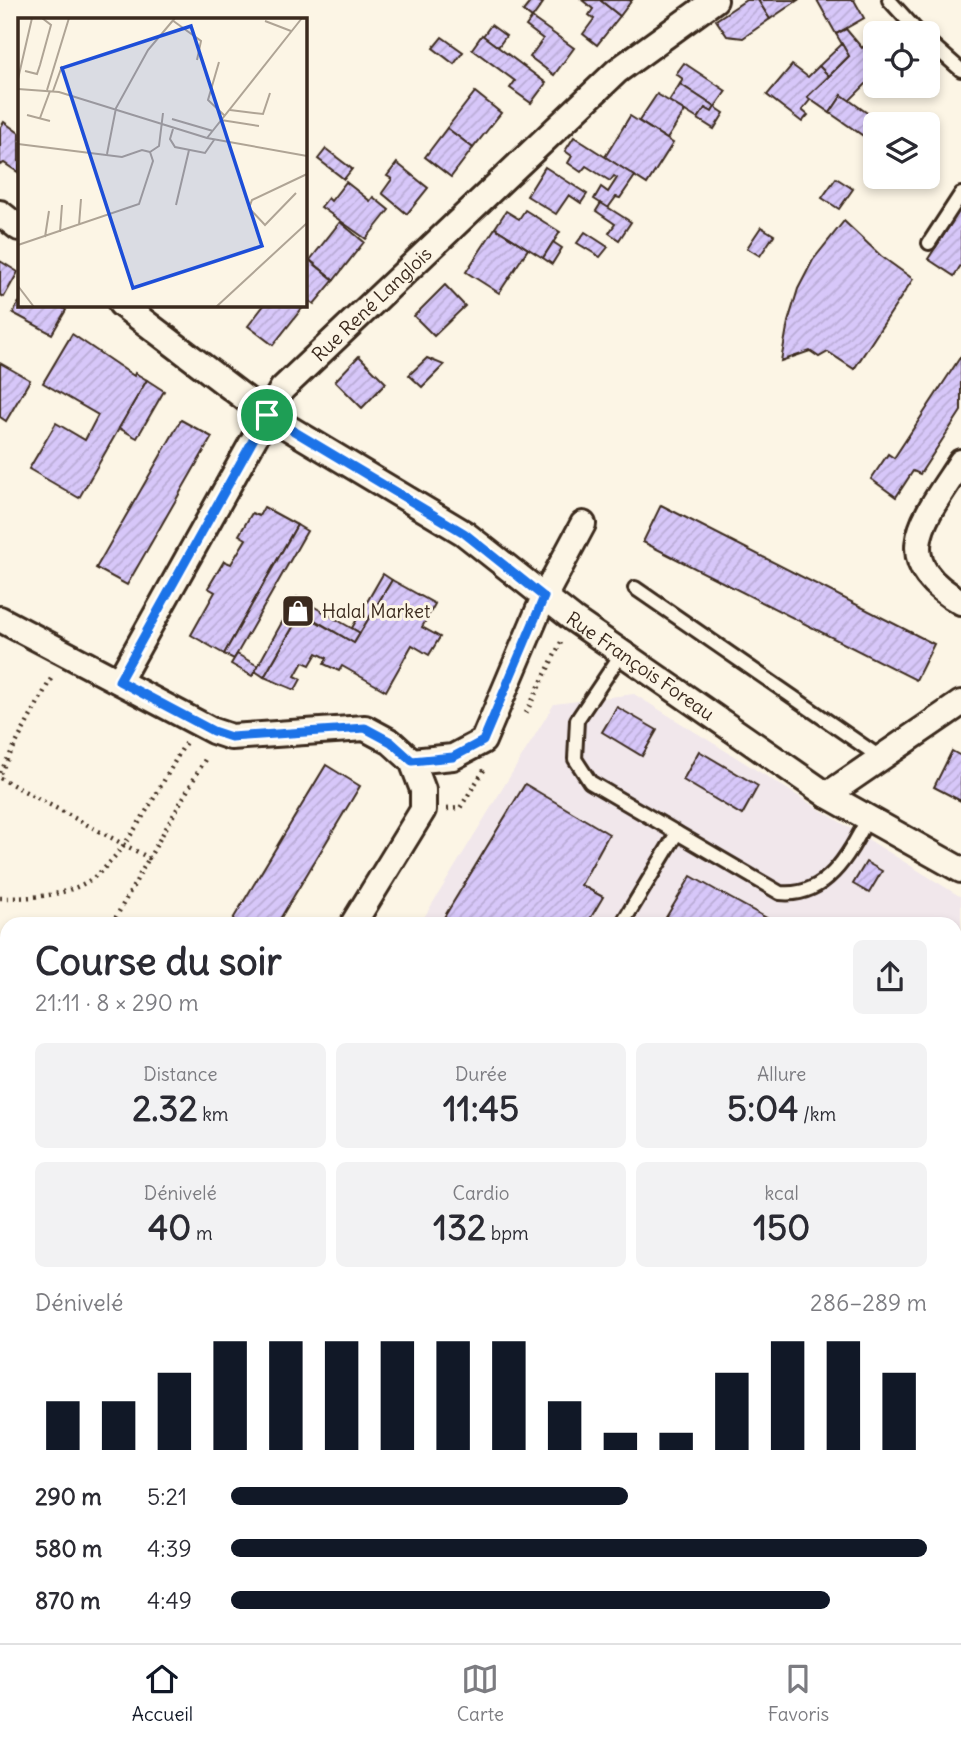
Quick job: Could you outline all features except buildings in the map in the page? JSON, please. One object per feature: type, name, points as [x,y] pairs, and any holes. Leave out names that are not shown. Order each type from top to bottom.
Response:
[{"type":"street","name":"Rue René Langlois","points":[[119,681],[282,388],[617,71],[715,0]]},
{"type":"street","points":[[0,214],[18,227]]},
{"type":"street","name":"Rue François Foreau","points":[[124,306],[267,415],[464,533],[544,597],[827,795],[961,870]]},
{"type":"street","points":[[961,462],[922,523],[917,539],[917,554],[936,587],[961,602]]},
{"type":"street","points":[[412,761],[453,757],[483,741],[544,597],[583,524]]},
{"type":"street","points":[[0,619],[213,731],[231,737],[365,728],[391,742],[412,761],[423,790],[423,810],[357,917]]},
{"type":"street","points":[[827,795],[961,703]]},
{"type":"lane","points":[[889,0],[908,21]]},
{"type":"lane","points":[[940,52],[961,70]]},
{"type":"lane","points":[[929,243],[961,194]]},
{"type":"lane","points":[[635,588],[881,758]]},
{"type":"lane","points":[[622,653],[577,720],[575,760],[590,782],[780,893],[798,895],[817,886],[848,856],[868,818]]},
{"type":"lane","points":[[626,917],[677,833]]},
{"type":"path","points":[[0,773],[66,653]]},
{"type":"path","points":[[0,898],[37,898],[86,883],[125,845],[189,736],[213,731],[210,752],[116,917]]},
{"type":"path","points":[[0,778],[149,858]]},
{"type":"shaded area","points":[[634,694],[961,897],[961,917],[424,917],[554,704]]},
{"type":"place","name":"Halal Market","points":[[298,611]]},
{"type":"route","points":[[267,415],[464,533],[544,597],[483,741],[453,757],[412,761],[391,742],[365,728],[231,737],[213,731],[119,681],[267,415]]}]
